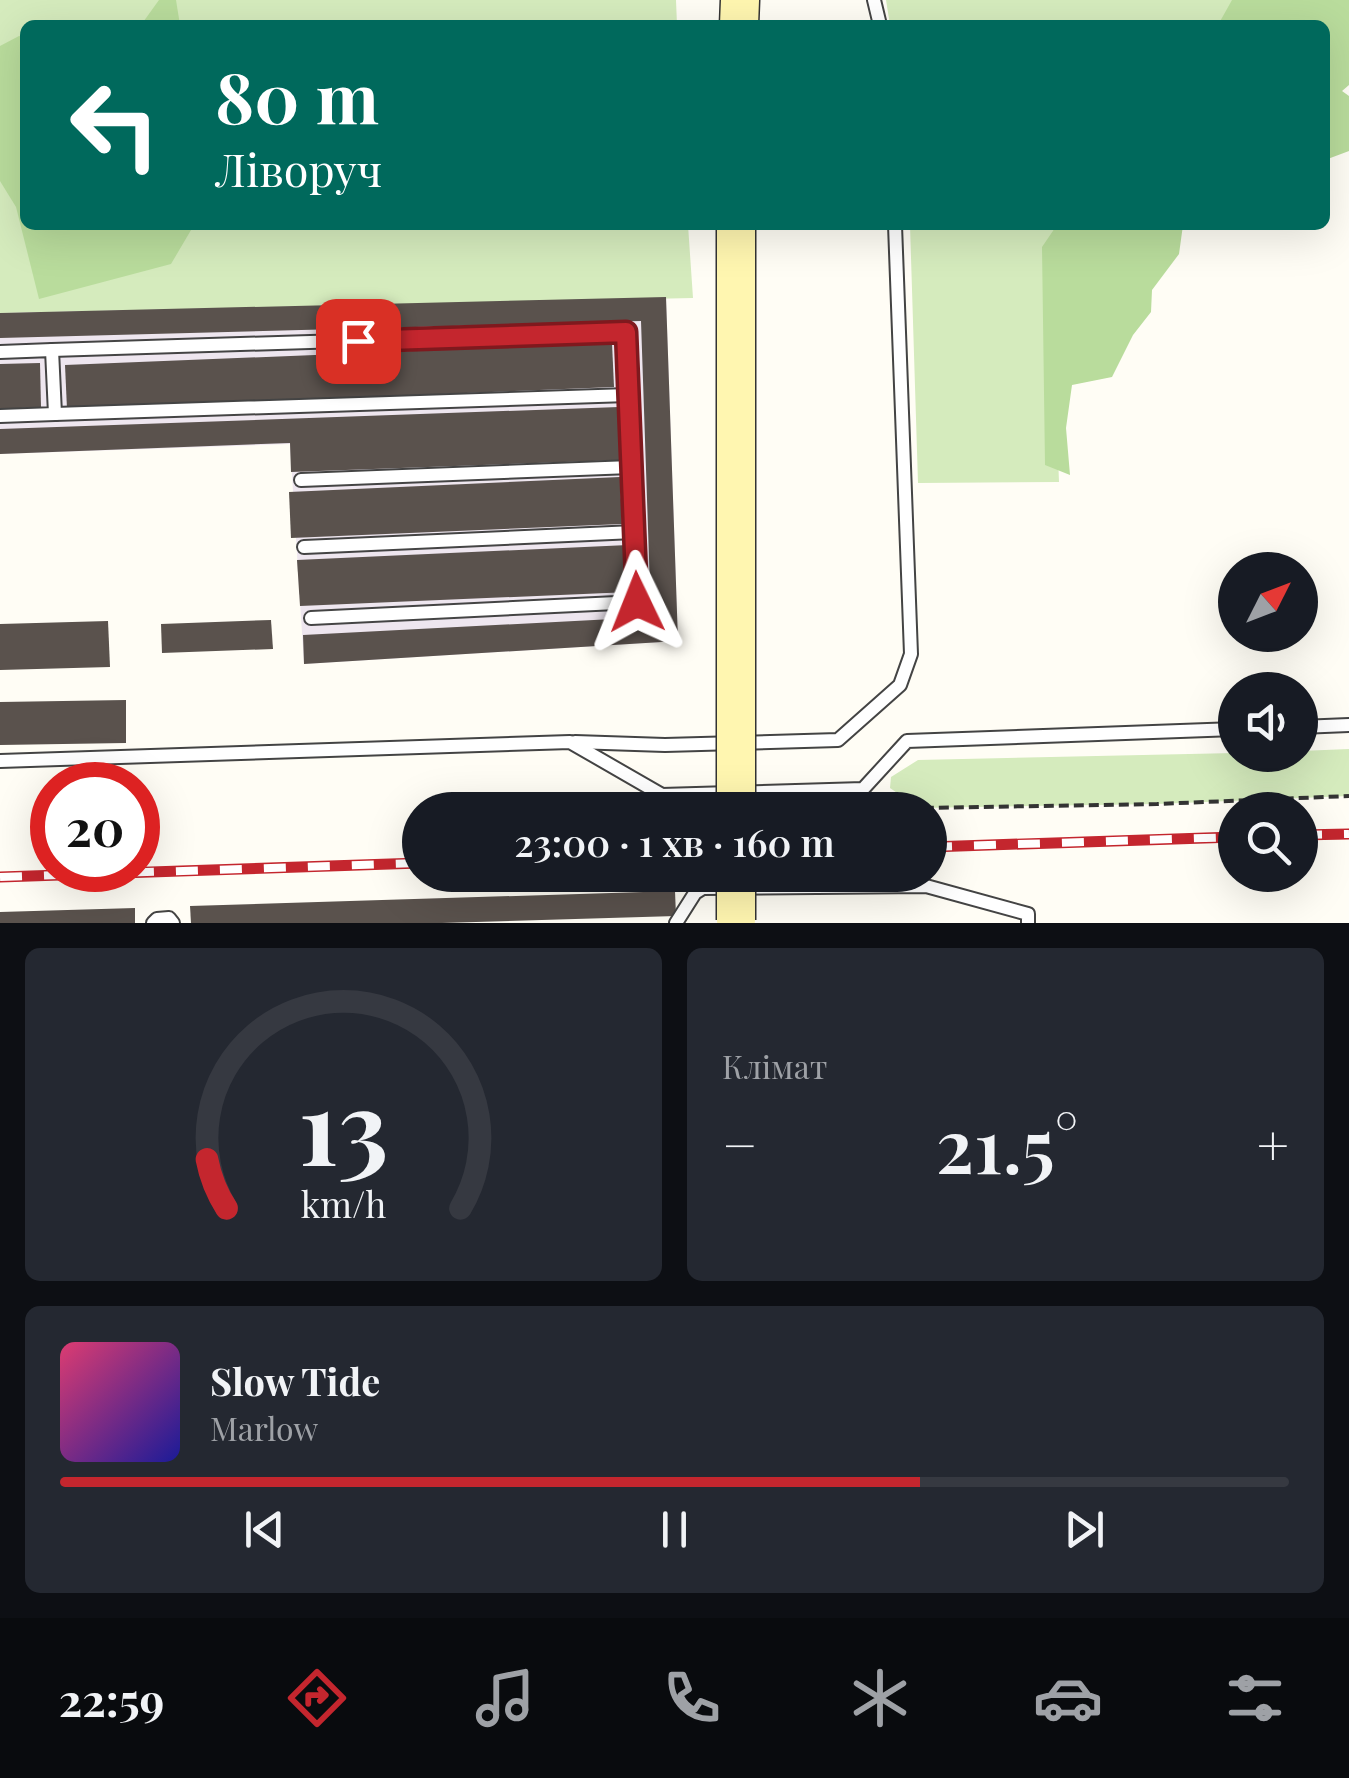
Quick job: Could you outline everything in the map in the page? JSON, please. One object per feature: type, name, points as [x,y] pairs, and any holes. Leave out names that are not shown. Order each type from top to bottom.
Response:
[{"type":"street","points":[[736,230],[736,792]]},
{"type":"street","points":[[736,892],[736,923]]},
{"type":"lane","points":[[0,761],[570,742],[838,740],[900,685],[910,654],[895,230]]},
{"type":"lane","points":[[0,352],[626,332],[637,602],[311,618]]},
{"type":"lane","points":[[52,350],[55,414]]},
{"type":"lane","points":[[0,416],[628,395]]},
{"type":"lane","points":[[302,480],[632,467]]},
{"type":"lane","points":[[304,547],[634,532]]},
{"type":"lane","points":[[1318,726],[1349,725]]},
{"type":"lane","points":[[570,742],[662,795],[863,789],[907,741],[1218,730]]},
{"type":"lane","points":[[676,923],[703,888],[908,886],[926,886],[1000,904],[1028,914],[1028,923]]},
{"type":"lane","points":[[153,923],[169,918],[174,923]]},
{"type":"path","points":[[863,789],[919,808],[1349,796]]},
{"type":"shaded area","points":[[666,297],[678,641],[304,664],[290,444],[0,454],[0,313]]},
{"type":"green space","points":[[0,0],[676,0],[677,20],[20,20],[20,230],[688,230],[693,298],[0,313]]},
{"type":"green space","points":[[159,0],[176,0],[179,20],[145,20]]},
{"type":"green space","points":[[886,0],[1244,0],[1228,20],[889,20]]},
{"type":"green space","points":[[1232,0],[1349,0],[1349,85],[1342,91],[1349,96],[1349,151],[1330,158],[1330,20],[1221,20]]},
{"type":"green space","points":[[20,36],[20,223],[16,207],[0,181],[0,46]]},
{"type":"green space","points":[[22,230],[191,230],[171,264],[39,299]]},
{"type":"green space","points":[[910,230],[1063,230],[1050,246],[1059,482],[918,483]]},
{"type":"green space","points":[[1054,230],[1182,230],[1179,254],[1152,290],[1151,312],[1133,335],[1112,377],[1072,385],[1066,428],[1070,475],[1045,465],[1042,247]]},
{"type":"green space","points":[[1349,749],[1349,796],[1318,797],[1318,792],[1218,792],[1218,801],[947,808],[947,792],[896,792],[890,788],[891,777],[918,760],[1218,753],[1218,772],[1318,772],[1318,750]]},
{"type":"building","points":[[666,297],[678,641],[304,664],[303,635],[651,617],[641,321],[0,338],[0,313]]},
{"type":"building","points":[[612,343],[614,387],[67,409],[65,365]]},
{"type":"building","points":[[40,363],[41,407],[0,409],[0,364]]},
{"type":"building","points":[[619,407],[621,460],[291,472],[290,443],[0,454],[0,429]]},
{"type":"building","points":[[620,477],[622,524],[291,538],[289,492]]},
{"type":"building","points":[[628,545],[630,592],[300,606],[297,560]]},
{"type":"building","points":[[271,620],[273,649],[162,653],[161,624]]},
{"type":"building","points":[[108,621],[110,667],[0,670],[0,624]]},
{"type":"building","points":[[126,700],[126,743],[0,745],[0,702]]},
{"type":"building","points":[[675,892],[676,916],[442,923],[191,923],[190,906]]},
{"type":"building","points":[[135,908],[135,923],[0,923],[0,912]]},
{"type":"railway","points":[[1318,835],[1349,834]]},
{"type":"railway","points":[[947,846],[1218,838]]},
{"type":"railway","points":[[0,877],[402,864]]},
{"type":"route","points":[[358,341],[626,332],[637,602]]}]
